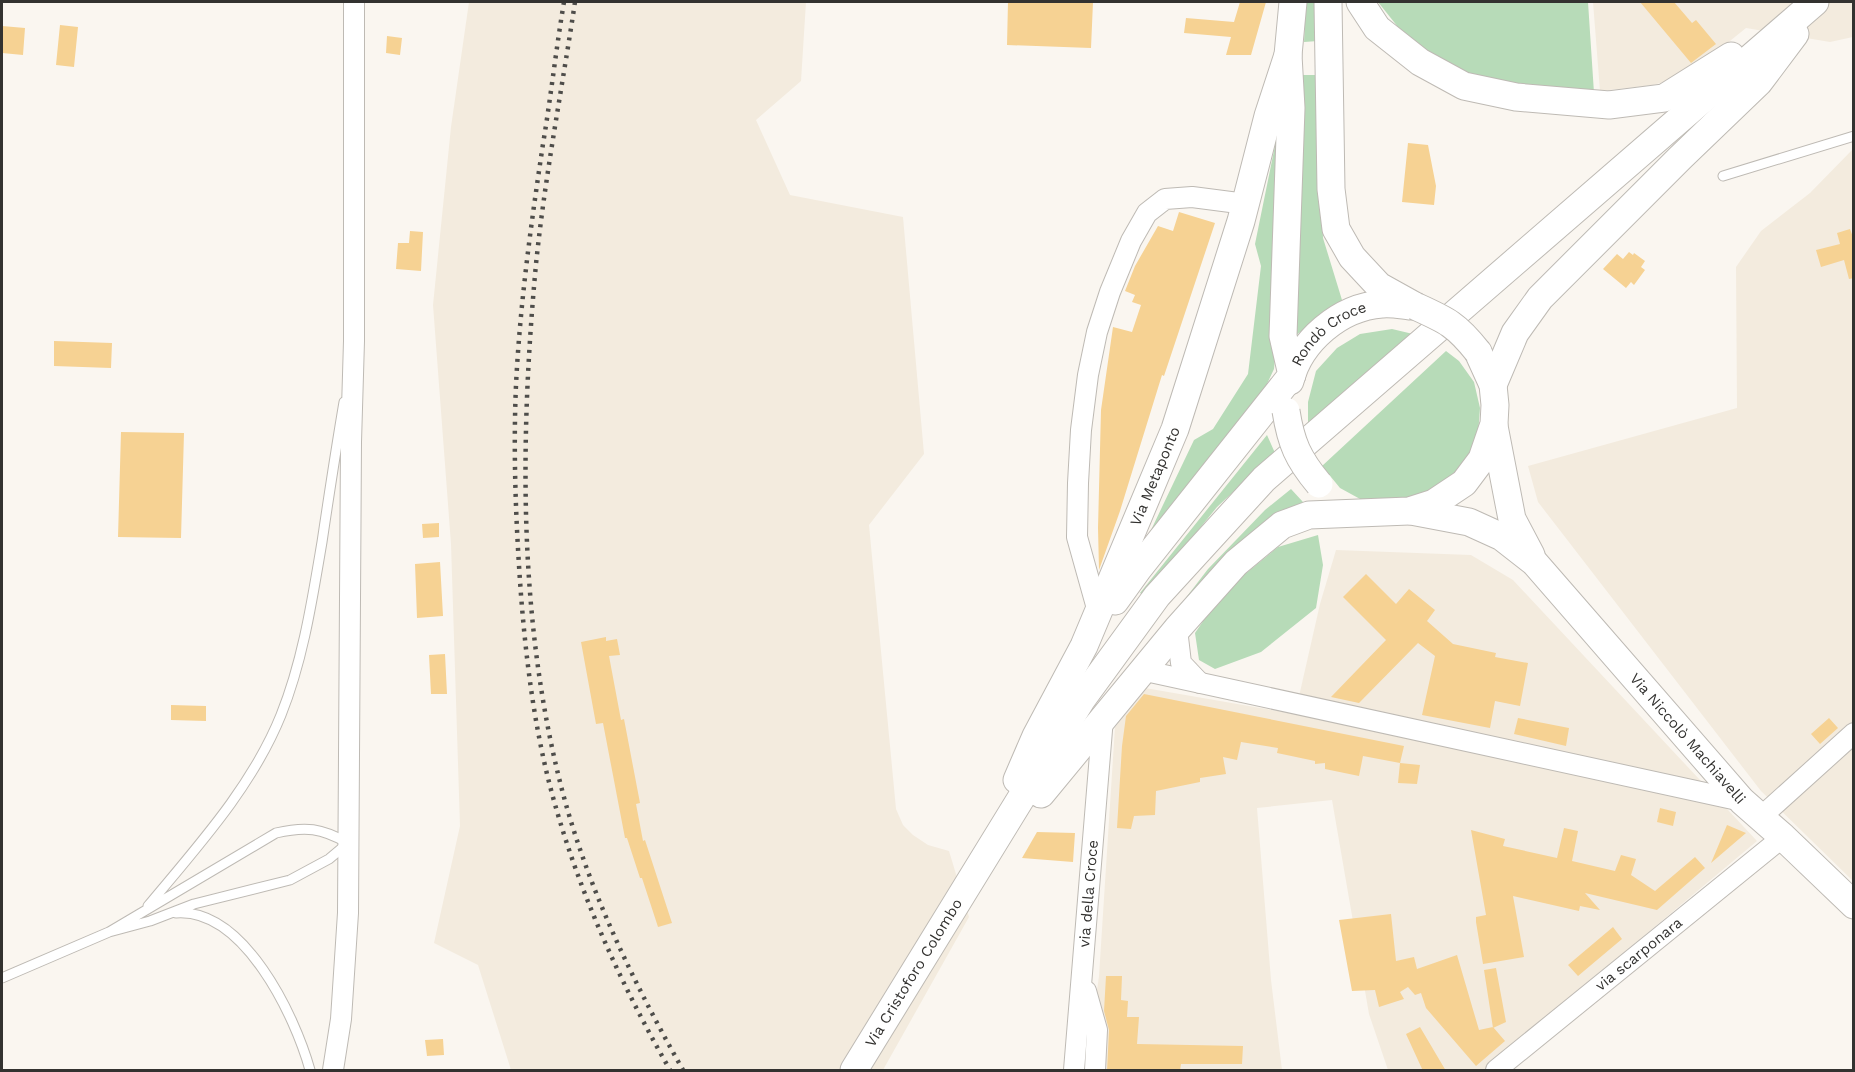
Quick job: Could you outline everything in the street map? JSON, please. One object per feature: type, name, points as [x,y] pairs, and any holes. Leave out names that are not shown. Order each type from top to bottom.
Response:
[{"type":"main road","points":[[1084,646],[1138,569],[1292,375],[1283,336],[1291,108],[1288,55],[1293,2]]},
{"type":"main road","points":[[1328,2],[1331,189],[1336,229],[1352,257],[1379,286],[1415,306],[1448,320],[1465,334],[1478,352],[1492,385],[1495,405],[1494,424],[1512,519],[1534,562]]},
{"type":"main road","points":[[1360,2],[1377,28],[1420,62],[1464,86],[1516,97],[1610,105],[1664,98],[1813,2]]},
{"type":"main road","points":[[975,876],[1082,699],[1156,596],[1264,479],[1813,2]]},
{"type":"main road","points":[[1492,385],[1515,333],[1540,298],[1671,166],[1759,82],[1820,2]]},
{"type":"main road","name":"Via Metaponto","points":[[975,876],[1036,736],[1084,646],[1175,429],[1246,204],[1268,116],[1288,55]]},
{"type":"main road","name":"Rondò Croce","points":[[1373,511],[1349,504],[1333,495],[1319,484],[1304,466],[1289,433],[1286,411],[1292,375],[1300,355],[1311,340],[1324,327],[1346,314],[1381,304],[1415,306]]},
{"type":"main road","points":[[975,876],[1141,670],[1236,563],[1282,525],[1309,515],[1373,511],[1391,513],[1410,511],[1434,503],[1464,483],[1482,459],[1494,424]]},
{"type":"main road","points":[[1410,511],[1469,522],[1502,537],[1534,562]]},
{"type":"main road","name":"Via Niccolò Machiavelli","points":[[1534,562],[1752,809],[1854,905]]},
{"type":"main road","name":"Via Cristoforo Colombo","points":[[854,1071],[975,876]]},
{"type":"street","points":[[333,1071],[346,967],[354,340],[354,2]]},
{"type":"street","points":[[354,109],[367,2]]},
{"type":"street","points":[[1098,612],[1077,537],[1078,483],[1081,430],[1088,375],[1097,332],[1110,292],[1131,241],[1147,213],[1165,200],[1192,197],[1246,204]]},
{"type":"street","points":[[1177,628],[1182,663],[1200,683]]},
{"type":"street","points":[[1141,670],[1752,809],[1854,733]]},
{"type":"street","name":"via della Croce","points":[[1074,1071],[1103,718]]},
{"type":"street","name":"via scarponara","points":[[1496,1071],[1783,837]]},
{"type":"street","points":[[1082,978],[1097,1030],[1095,1071]]},
{"type":"lane","points":[[1723,176],[1854,136]]},
{"type":"lane","points":[[145,910],[228,807],[259,758],[280,716],[298,666],[312,605],[354,340]]},
{"type":"lane","points":[[2,978],[109,932],[276,833],[303,828],[318,830],[330,833],[348,843],[329,859],[290,880],[194,904],[150,921],[109,932]]},
{"type":"lane","points":[[168,914],[192,913],[215,921],[247,951],[283,1002],[296,1028],[310,1071]]},
{"type":"shaded area","points":[[469,2],[806,2],[801,81],[756,120],[790,195],[903,217],[924,454],[869,525],[896,809],[903,825],[913,835],[928,845],[949,851],[969,917],[883,1070],[511,1070],[478,965],[434,943],[460,826],[451,544],[433,305],[451,127]]},
{"type":"shaded area","points":[[1593,2],[1853,2],[1853,37],[1830,42],[1746,28],[1688,75],[1653,85],[1600,91]]},
{"type":"shaded area","points":[[1853,149],[1853,881],[1761,791],[1538,502],[1528,466],[1737,408],[1736,267],[1761,231],[1810,193]]},
{"type":"shaded area","points":[[1336,550],[1471,555],[1513,580],[1757,841],[1484,1070],[1388,1070],[1369,1014],[1332,800],[1257,808],[1271,980],[1282,1070],[1086,1070],[1099,976],[1115,727],[1145,688],[1295,714],[1320,604]]},
{"type":"green space","points":[[1306,2],[1317,2],[1318,41],[1304,42]]},
{"type":"green space","points":[[1378,2],[1588,2],[1594,93],[1533,87],[1465,75],[1414,47]]},
{"type":"green space","points":[[1299,75],[1317,75],[1323,238],[1342,300],[1295,336]]},
{"type":"green space","points":[[1277,136],[1277,336],[1274,369],[1258,403],[1142,549],[1194,440],[1213,429],[1248,374],[1261,266],[1255,244]]},
{"type":"green space","points":[[1392,329],[1413,334],[1308,428],[1308,402],[1316,371],[1337,348],[1360,334]]},
{"type":"green space","points":[[1446,351],[1459,361],[1474,382],[1480,408],[1478,435],[1466,468],[1442,491],[1371,505],[1340,488],[1322,466]]},
{"type":"green space","points":[[1267,435],[1275,453],[1217,507],[1145,596],[1140,593]]},
{"type":"green space","points":[[1291,489],[1303,502],[1221,567],[1125,677],[1208,569],[1265,510]]},
{"type":"green space","points":[[1318,535],[1323,565],[1316,608],[1261,652],[1215,669],[1199,660],[1195,633],[1223,592],[1278,547]]},
{"type":"building","points":[[1008,2],[1093,2],[1091,48],[1007,45]]},
{"type":"building","points":[[1240,2],[1266,2],[1251,55],[1226,55],[1231,37],[1184,33],[1186,18],[1234,22]]},
{"type":"building","points":[[1640,2],[1674,2],[1692,23],[1696,20],[1716,44],[1691,63]]},
{"type":"building","points":[[60,25],[78,27],[74,67],[56,65]]},
{"type":"building","points":[[2,26],[25,28],[23,55],[2,53]]},
{"type":"building","points":[[387,36],[402,38],[400,55],[386,53]]},
{"type":"building","points":[[1408,143],[1428,145],[1436,186],[1434,205],[1402,202]]},
{"type":"building","points":[[1179,212],[1215,223],[1164,376],[1162,375],[1120,511],[1099,570],[1101,410],[1113,327],[1132,332],[1141,305],[1132,302],[1135,295],[1125,291],[1135,266],[1158,226],[1173,231]]},
{"type":"building","points":[[1850,229],[1854,240],[1854,278],[1849,279],[1844,260],[1821,267],[1816,250],[1840,244],[1837,233]]},
{"type":"building","points":[[410,231],[423,232],[421,271],[396,269],[398,243],[409,243]]},
{"type":"building","points":[[1629,252],[1645,261],[1641,267],[1645,270],[1634,285],[1631,282],[1626,288],[1603,269],[1617,254],[1623,259]]},
{"type":"building","points":[[54,341],[112,343],[111,368],[54,366]]},
{"type":"building","points":[[121,432],[184,433],[181,538],[118,537]]},
{"type":"building","points":[[439,523],[439,537],[423,538],[422,524]]},
{"type":"building","points":[[440,562],[443,616],[417,618],[415,564]]},
{"type":"building","points":[[1366,574],[1396,604],[1409,589],[1435,610],[1427,621],[1453,644],[1496,653],[1495,657],[1528,663],[1520,706],[1495,701],[1490,728],[1422,715],[1435,656],[1418,643],[1359,703],[1331,697],[1386,640],[1343,597]]},
{"type":"building","points":[[606,637],[606,641],[617,639],[620,655],[609,656],[640,803],[636,804],[643,841],[645,840],[672,923],[658,927],[642,878],[640,878],[627,838],[625,838],[603,723],[596,724],[581,642]]},
{"type":"building","points":[[445,654],[447,694],[431,694],[429,655]]},
{"type":"building","points":[[1144,694],[1404,746],[1400,763],[1363,756],[1359,776],[1325,769],[1325,763],[1315,764],[1315,761],[1277,753],[1278,748],[1241,742],[1237,760],[1223,757],[1226,774],[1200,778],[1200,782],[1156,791],[1155,815],[1134,816],[1131,829],[1117,828],[1126,716]]},
{"type":"building","points":[[171,705],[206,706],[206,721],[171,720]]},
{"type":"building","points":[[1518,718],[1569,728],[1566,746],[1514,734]]},
{"type":"building","points":[[1829,718],[1838,728],[1820,744],[1811,734]]},
{"type":"building","points":[[1400,763],[1420,765],[1417,784],[1398,783]]},
{"type":"building","points":[[1660,808],[1676,812],[1673,826],[1657,822]]},
{"type":"building","points":[[1727,825],[1746,833],[1711,863]]},
{"type":"building","points":[[1564,828],[1578,831],[1572,861],[1615,871],[1621,855],[1636,859],[1631,875],[1655,891],[1695,857],[1705,868],[1657,910],[1585,893],[1600,910],[1580,906],[1579,911],[1513,896],[1524,957],[1483,964],[1476,917],[1486,915],[1471,830],[1505,839],[1503,846],[1557,858]]},
{"type":"building","points":[[1037,832],[1075,833],[1073,862],[1022,858]]},
{"type":"building","points":[[1391,914],[1396,961],[1414,957],[1417,969],[1457,955],[1479,1030],[1493,1027],[1505,1041],[1476,1066],[1426,1008],[1421,993],[1415,995],[1408,987],[1400,992],[1404,999],[1379,1007],[1375,990],[1352,991],[1339,920]]},
{"type":"building","points":[[1613,927],[1622,939],[1578,976],[1568,965]]},
{"type":"building","points":[[1496,968],[1506,1022],[1493,1028],[1484,970]]},
{"type":"building","points":[[1106,976],[1122,976],[1121,1000],[1128,1001],[1127,1017],[1139,1017],[1137,1044],[1243,1046],[1242,1064],[1181,1064],[1180,1071],[1107,1071],[1109,1030],[1104,1011]]},
{"type":"building","points":[[1420,1027],[1446,1071],[1423,1071],[1406,1034]]},
{"type":"building","points":[[443,1039],[444,1055],[427,1056],[425,1040]]},
{"type":"railway","points":[[564,2],[530,234],[518,355],[515,411],[516,490],[525,643],[544,763],[573,860],[616,967],[670,1070]]},
{"type":"railway","points":[[575,2],[544,198],[531,329],[526,461],[526,526],[530,592],[547,722],[572,824],[613,932],[646,1002],[683,1070]]}]
